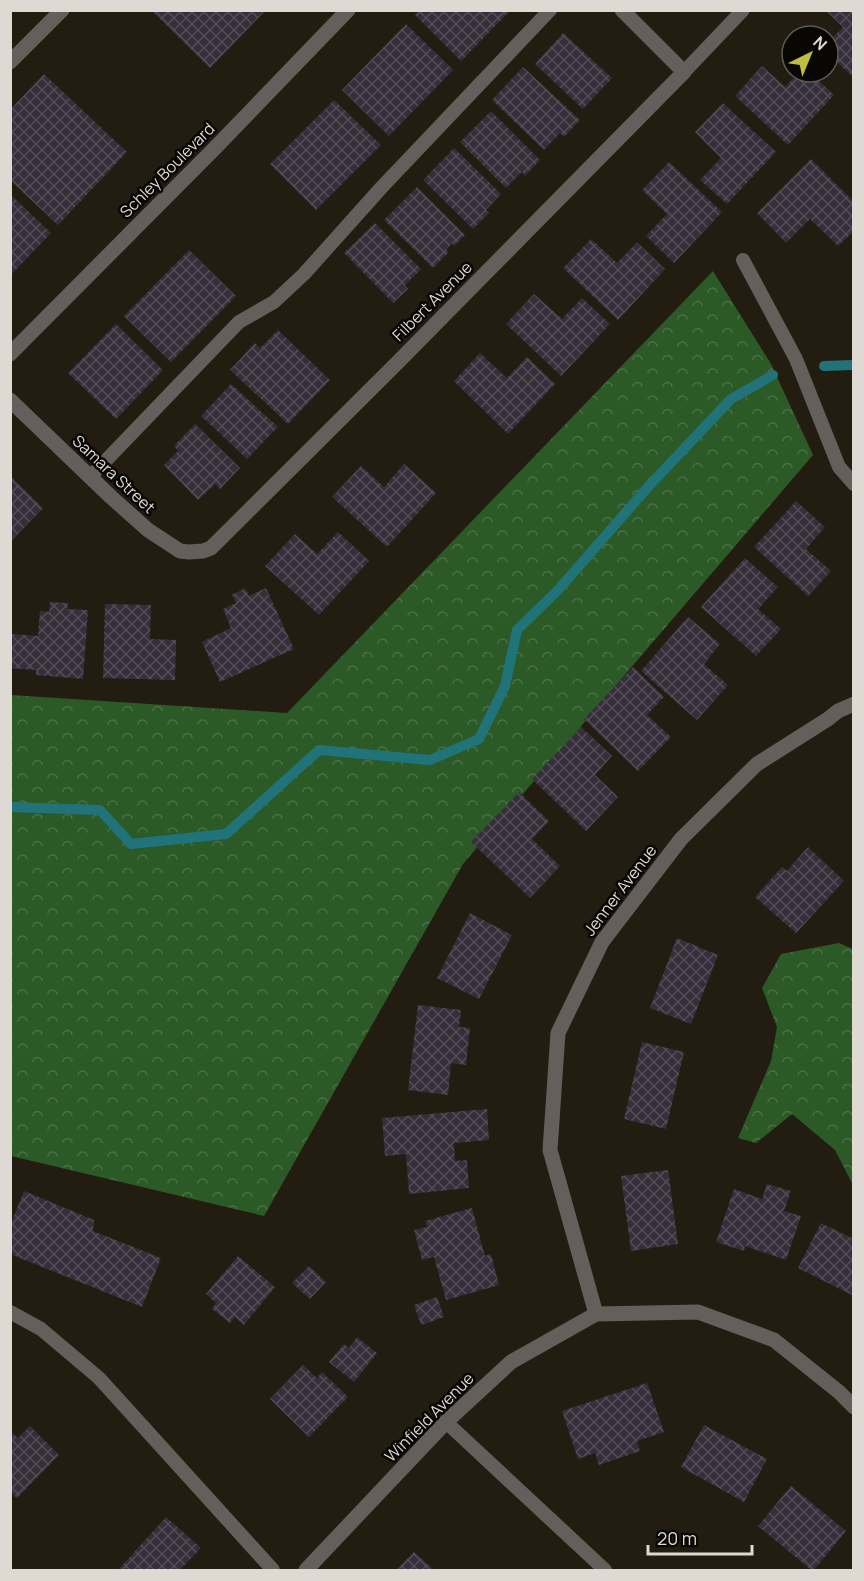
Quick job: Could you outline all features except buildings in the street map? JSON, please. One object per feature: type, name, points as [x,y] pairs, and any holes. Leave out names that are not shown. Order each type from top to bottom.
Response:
[{"type":"street","points":[[10,62],[62,10]]},
{"type":"street","name":"Schley Boulevard","points":[[10,354],[214,149],[348,10]]},
{"type":"street","points":[[622,10],[684,72]]},
{"type":"street","name":"Filbert Avenue","points":[[203,551],[211,548],[220,540],[684,72]]},
{"type":"street","name":"Samara Street","points":[[10,400],[148,530],[180,551],[203,551]]},
{"type":"street","name":"Jenner Avenue","points":[[596,1314],[550,1150],[558,1033],[602,942],[681,839],[758,764],[838,711],[854,704]]},
{"type":"street","points":[[596,1314],[698,1312],[774,1340],[839,1392],[854,1407]]},
{"type":"street","name":"Winfield Avenue","points":[[306,1570],[446,1422],[512,1362],[596,1314]]},
{"type":"lane","points":[[90,477],[240,322],[274,302],[304,274],[389,180],[550,10]]},
{"type":"lane","points":[[684,72],[743,10]]},
{"type":"lane","points":[[743,260],[796,359],[839,467],[854,484]]},
{"type":"lane","points":[[10,1312],[41,1329],[99,1378],[273,1570]]},
{"type":"lane","points":[[446,1422],[604,1570]]},
{"type":"green space","points":[[713,271],[771,364],[813,455],[463,864],[264,1216],[11,1156],[11,695],[287,713]]},
{"type":"green space","points":[[839,943],[853,949],[853,1185],[835,1150],[792,1114],[756,1143],[738,1138],[771,1061],[777,1027],[762,988],[781,954]]},
{"type":"waterway","points":[[824,366],[854,365]]},
{"type":"waterway","points":[[10,807],[100,810],[131,844],[226,834],[319,750],[430,760],[479,739],[505,686],[517,630],[558,590],[648,487],[731,399],[773,375]]}]
